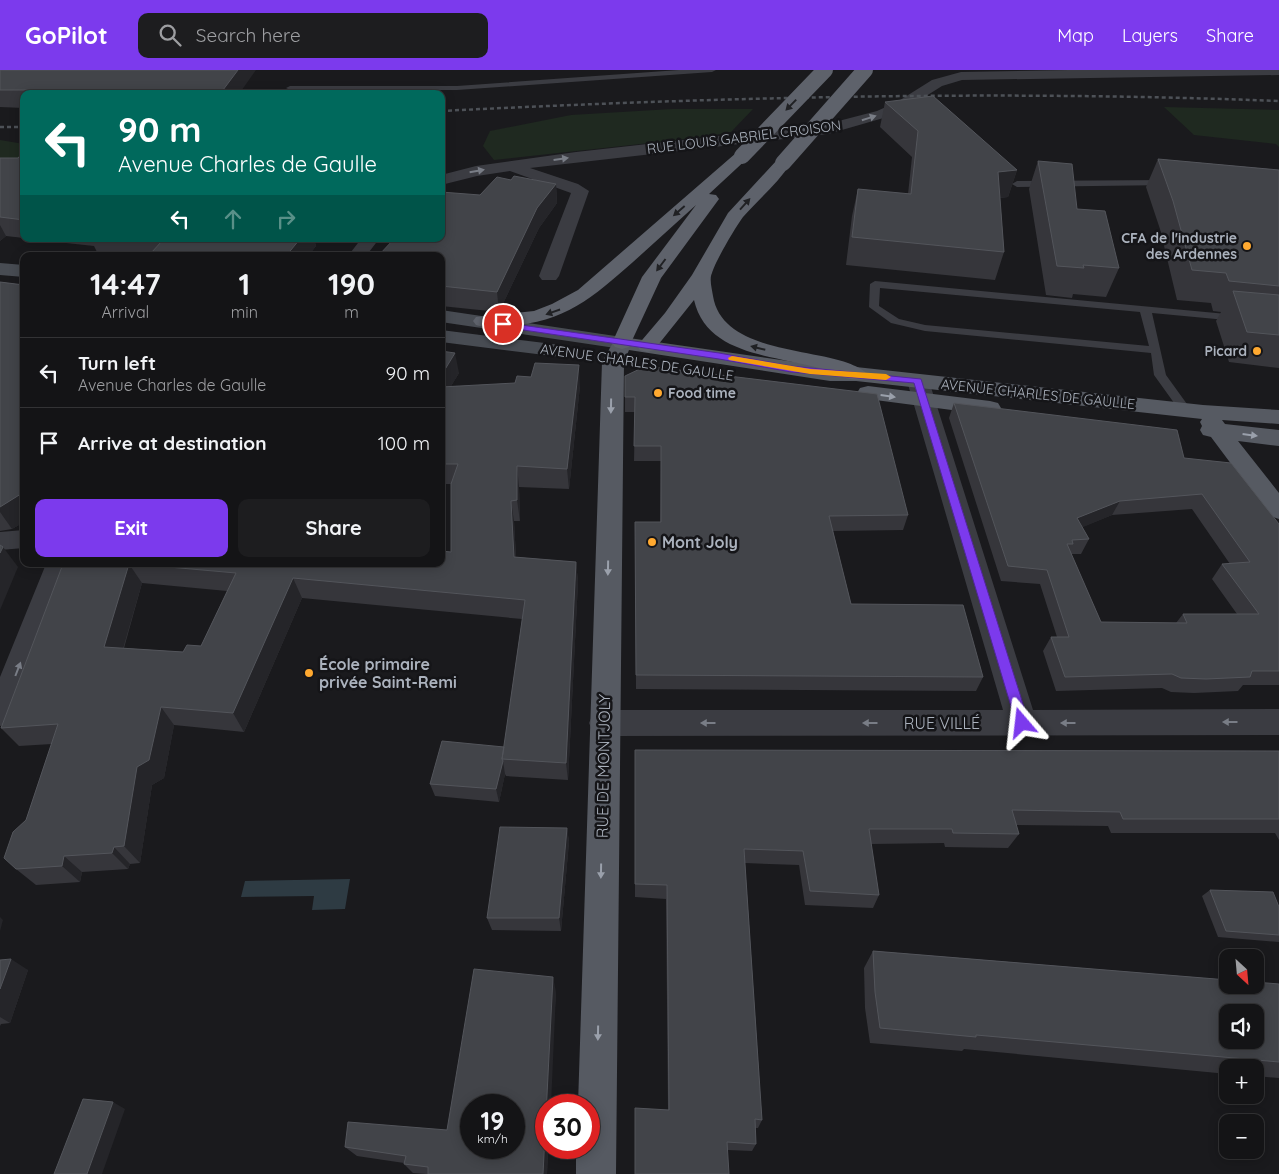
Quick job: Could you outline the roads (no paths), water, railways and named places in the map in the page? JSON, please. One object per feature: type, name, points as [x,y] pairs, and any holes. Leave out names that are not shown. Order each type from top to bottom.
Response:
[{"type":"highway","points":[[483,321],[529,320],[560,310],[585,294],[742,156],[825,70]]},
{"type":"highway","points":[[647,346],[672,317],[701,275],[734,217],[865,70]]},
{"type":"highway","points":[[618,350],[652,278],[742,156]]},
{"type":"highway","points":[[701,275],[704,304],[711,317],[731,336],[749,345],[827,362],[856,374]]},
{"type":"main road","points":[[0,269],[20,271]]},
{"type":"main road","points":[[0,282],[20,284]]},
{"type":"main road","name":"AVENUE CHARLES DE GAULLE","points":[[445,316],[483,321],[618,350],[647,346],[791,369],[830,374],[856,374],[920,391],[1279,417]]},
{"type":"main road","name":"AVENUE CHARLES DE GAULLE","points":[[445,336],[618,350],[1279,438]]},
{"type":"main road","name":"RUE DE MONTJOLY","points":[[596,1174],[612,362],[618,350]]},
{"type":"main road","points":[[1194,412],[1217,431],[1279,510]]},
{"type":"street","name":"RUE LOUIS GABRIEL CROISON","points":[[445,179],[476,171],[513,166],[828,129],[892,110],[938,83],[961,76],[1279,71]]},
{"type":"street","points":[[513,166],[525,174],[565,184],[580,191],[549,276]]},
{"type":"street","points":[[360,252],[368,242]]},
{"type":"street","points":[[920,391],[1022,723]]},
{"type":"street","points":[[0,541],[20,539]]},
{"type":"street","points":[[0,714],[57,567]]},
{"type":"street","name":"RUE VILLÉ","points":[[604,723],[1279,722]]},
{"type":"lane","points":[[290,88],[457,88],[712,70]]},
{"type":"lane","points":[[1018,184],[1175,183]]},
{"type":"lane","points":[[1156,350],[925,328],[896,321],[874,307],[875,284],[1279,322]]},
{"type":"lane","points":[[1145,309],[1156,350],[1160,375],[1194,412]]},
{"type":"railway","points":[[445,111],[651,102],[860,97],[1069,96],[1279,101]]},
{"type":"railway","points":[[0,127],[20,127]]},
{"type":"place","name":"CFA de l'industrie des Ardennes","points":[[1247,246]]},
{"type":"place","name":"Picard","points":[[1257,351]]},
{"type":"place","name":"Food time","points":[[658,393]]},
{"type":"place","name":"Mont Joly","points":[[652,542]]},
{"type":"place","name":"École primaire privée Saint-Remi","points":[[309,673]]}]
